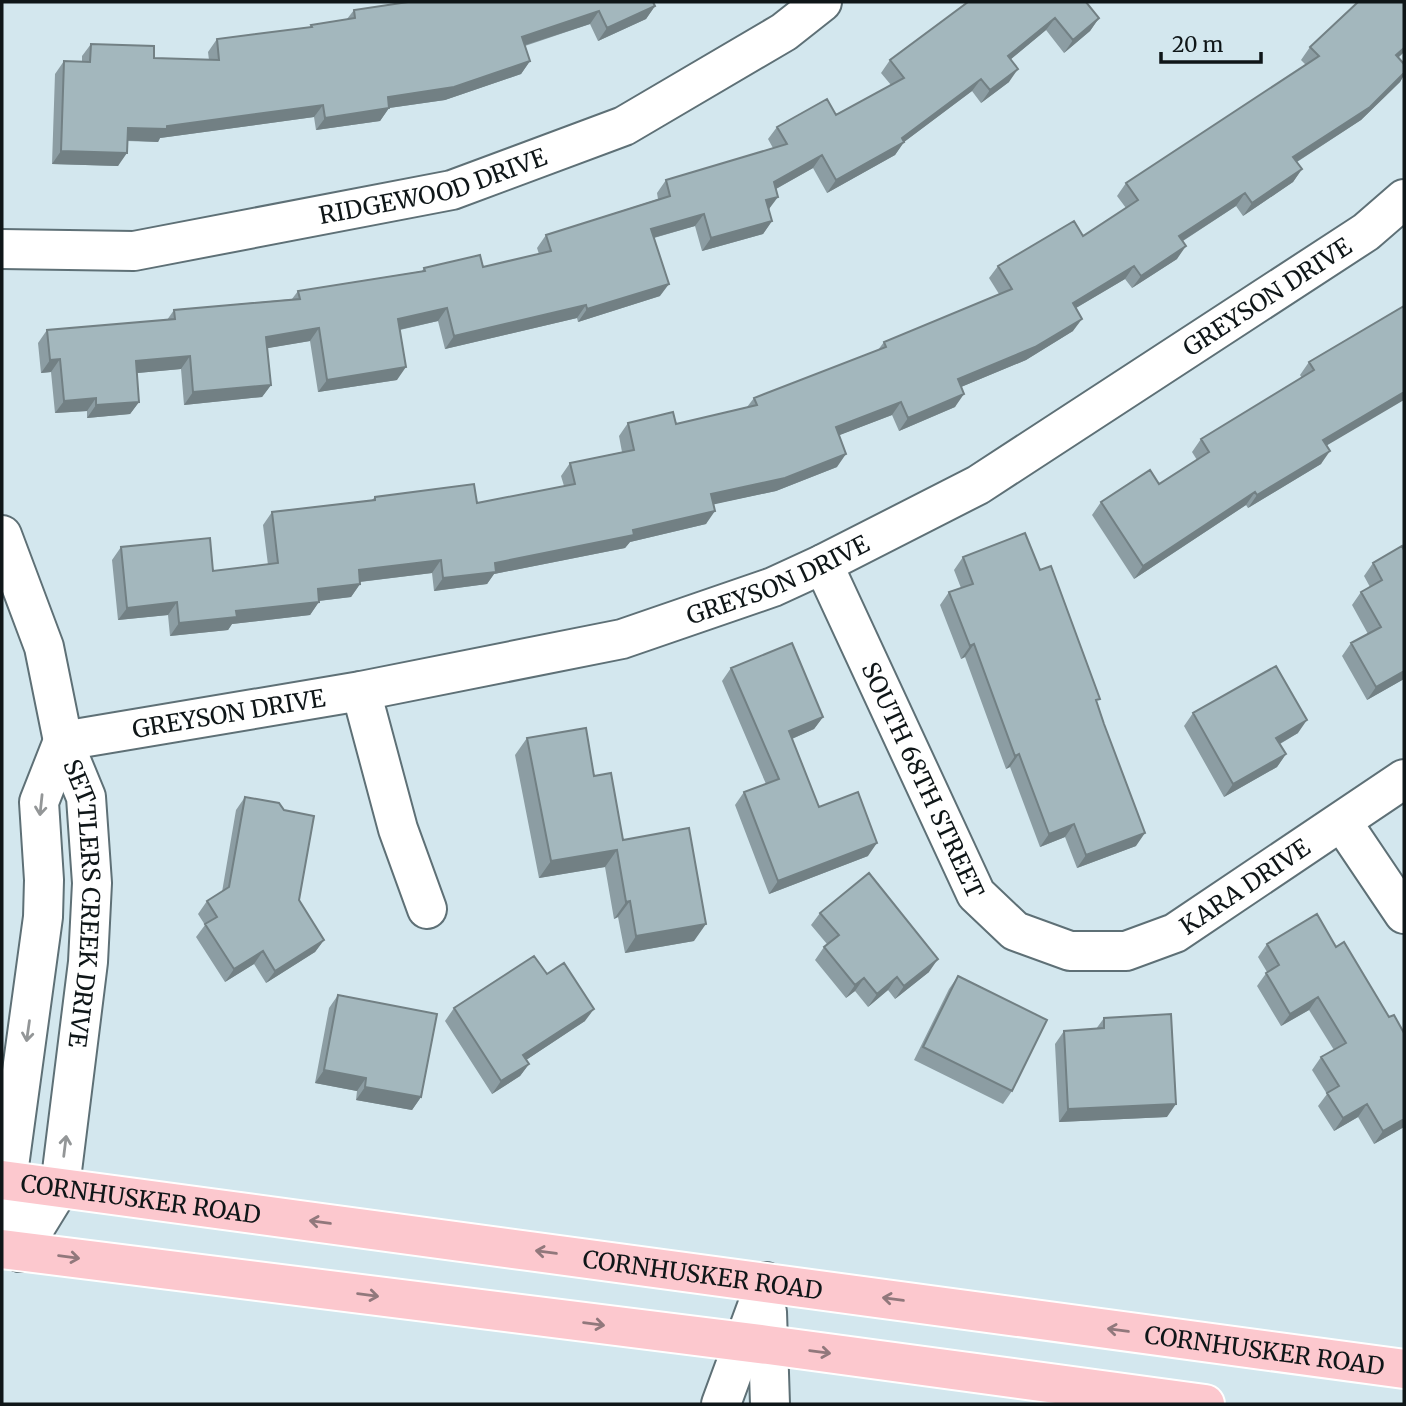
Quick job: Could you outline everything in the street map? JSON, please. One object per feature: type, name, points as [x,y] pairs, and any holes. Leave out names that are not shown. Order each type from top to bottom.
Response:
[{"type":"main road","name":"CORNHUSKER ROAD","points":[[4,1181],[1404,1368]]},
{"type":"main road","points":[[11,1250],[1205,1404]]},
{"type":"street","name":"RIDGEWOOD DRIVE","points":[[2,249],[134,251],[452,190],[624,126],[784,32],[822,2]]},
{"type":"street","name":"GREYSON DRIVE","points":[[63,741],[361,691],[622,639],[772,587],[978,485],[1366,232],[1404,199]]},
{"type":"street","name":"SETTLERS CREEK DRIVE","points":[[2,535],[44,647],[63,741],[86,797],[92,909],[60,1187],[11,1250]]},
{"type":"street","name":"SOUTH 68TH STREET","points":[[822,564],[976,894],[1015,931],[1070,951]]},
{"type":"street","points":[[361,691],[398,828],[427,909]]},
{"type":"street","name":"SETTLERS CREEK DRIVE","points":[[11,1250],[4,1181],[43,917],[44,880],[39,802],[63,741]]},
{"type":"street","name":"KARA DRIVE","points":[[1070,951],[1126,951],[1175,933],[1404,779]]},
{"type":"street","points":[[1342,822],[1404,914]]},
{"type":"street","points":[[721,1404],[756,1344],[766,1282]]},
{"type":"street","points":[[756,1344],[769,1404]]},
{"type":"building","points":[[408,2],[653,2],[655,6],[607,28],[599,11],[522,37],[530,61],[454,87],[388,97],[389,108],[325,118],[323,105],[167,126],[167,129],[128,128],[127,153],[61,151],[64,61],[90,62],[91,44],[154,46],[154,58],[219,60],[217,39],[312,27],[311,25],[355,18],[354,10]]},
{"type":"building","points":[[968,2],[1086,2],[1099,18],[1073,40],[1055,18],[1008,56],[1018,69],[990,90],[981,79],[902,138],[904,142],[836,180],[822,155],[774,182],[778,197],[766,200],[772,221],[711,238],[704,214],[651,229],[669,284],[587,309],[586,305],[454,336],[447,308],[398,319],[406,367],[327,380],[319,328],[266,337],[271,385],[193,392],[190,356],[136,361],[139,402],[96,405],[96,398],[64,401],[60,359],[50,360],[47,330],[175,319],[174,310],[300,299],[298,291],[425,271],[424,268],[480,255],[483,267],[551,251],[546,235],[670,196],[666,180],[787,144],[777,127],[827,99],[836,115],[904,78],[890,60]]},
{"type":"building","points":[[1358,2],[1404,2],[1404,48],[1396,55],[1404,64],[1404,73],[1370,107],[1293,157],[1302,169],[1252,203],[1245,193],[1179,236],[1186,246],[1141,276],[1134,266],[1073,303],[1082,319],[1035,347],[958,379],[964,394],[908,418],[901,402],[836,427],[846,454],[785,478],[711,494],[715,511],[633,530],[634,535],[495,563],[496,572],[443,578],[441,560],[359,570],[360,584],[318,589],[319,602],[236,611],[237,617],[179,623],[177,602],[127,608],[121,547],[210,538],[213,571],[278,563],[272,512],[375,500],[375,497],[474,484],[477,503],[575,484],[570,463],[634,450],[628,423],[673,412],[676,424],[757,405],[754,398],[886,347],[884,342],[1012,289],[998,266],[1074,221],[1083,236],[1138,200],[1126,183],[1319,56],[1310,47]]},
{"type":"building","points":[[1404,306],[1404,392],[1323,440],[1330,451],[1257,495],[1255,492],[1143,566],[1101,502],[1150,470],[1159,484],[1209,452],[1201,439],[1314,370],[1309,362]]},
{"type":"building","points":[[1025,533],[1040,570],[1051,566],[1100,699],[1096,700],[1104,724],[1145,833],[1086,855],[1074,824],[1049,834],[1019,754],[1015,756],[974,644],[970,646],[949,592],[973,584],[963,557]]},
{"type":"building","points":[[1402,546],[1404,671],[1376,687],[1351,643],[1381,627],[1361,592],[1382,580],[1373,563]]},
{"type":"building","points":[[792,643],[823,717],[789,731],[819,807],[858,792],[877,843],[778,881],[744,792],[779,779],[731,668]]},
{"type":"building","points":[[1276,666],[1307,720],[1276,738],[1286,754],[1233,784],[1193,713]]},
{"type":"building","points":[[586,728],[594,776],[611,773],[623,840],[689,828],[706,924],[636,936],[630,901],[626,902],[617,850],[551,861],[527,738]]},
{"type":"building","points":[[245,797],[279,803],[284,810],[314,816],[299,900],[324,940],[275,971],[263,951],[234,969],[205,924],[217,917],[207,901],[229,887]]},
{"type":"building","points":[[869,873],[938,959],[904,986],[897,977],[877,994],[864,978],[855,985],[824,947],[839,935],[820,913]]},
{"type":"building","points":[[1317,914],[1336,947],[1344,942],[1389,1017],[1394,1015],[1404,1033],[1404,1119],[1383,1131],[1367,1104],[1343,1118],[1327,1093],[1339,1086],[1321,1057],[1346,1043],[1318,997],[1290,1014],[1266,973],[1279,965],[1267,944]]},
{"type":"building","points":[[534,956],[547,974],[564,963],[594,1009],[523,1055],[529,1064],[501,1081],[454,1008]]},
{"type":"building","points":[[958,976],[1047,1020],[1012,1091],[923,1047]]},
{"type":"building","points":[[338,995],[437,1014],[421,1097],[365,1087],[366,1078],[324,1070]]},
{"type":"building","points":[[1171,1014],[1176,1104],[1068,1109],[1064,1031],[1104,1028],[1104,1018]]}]
